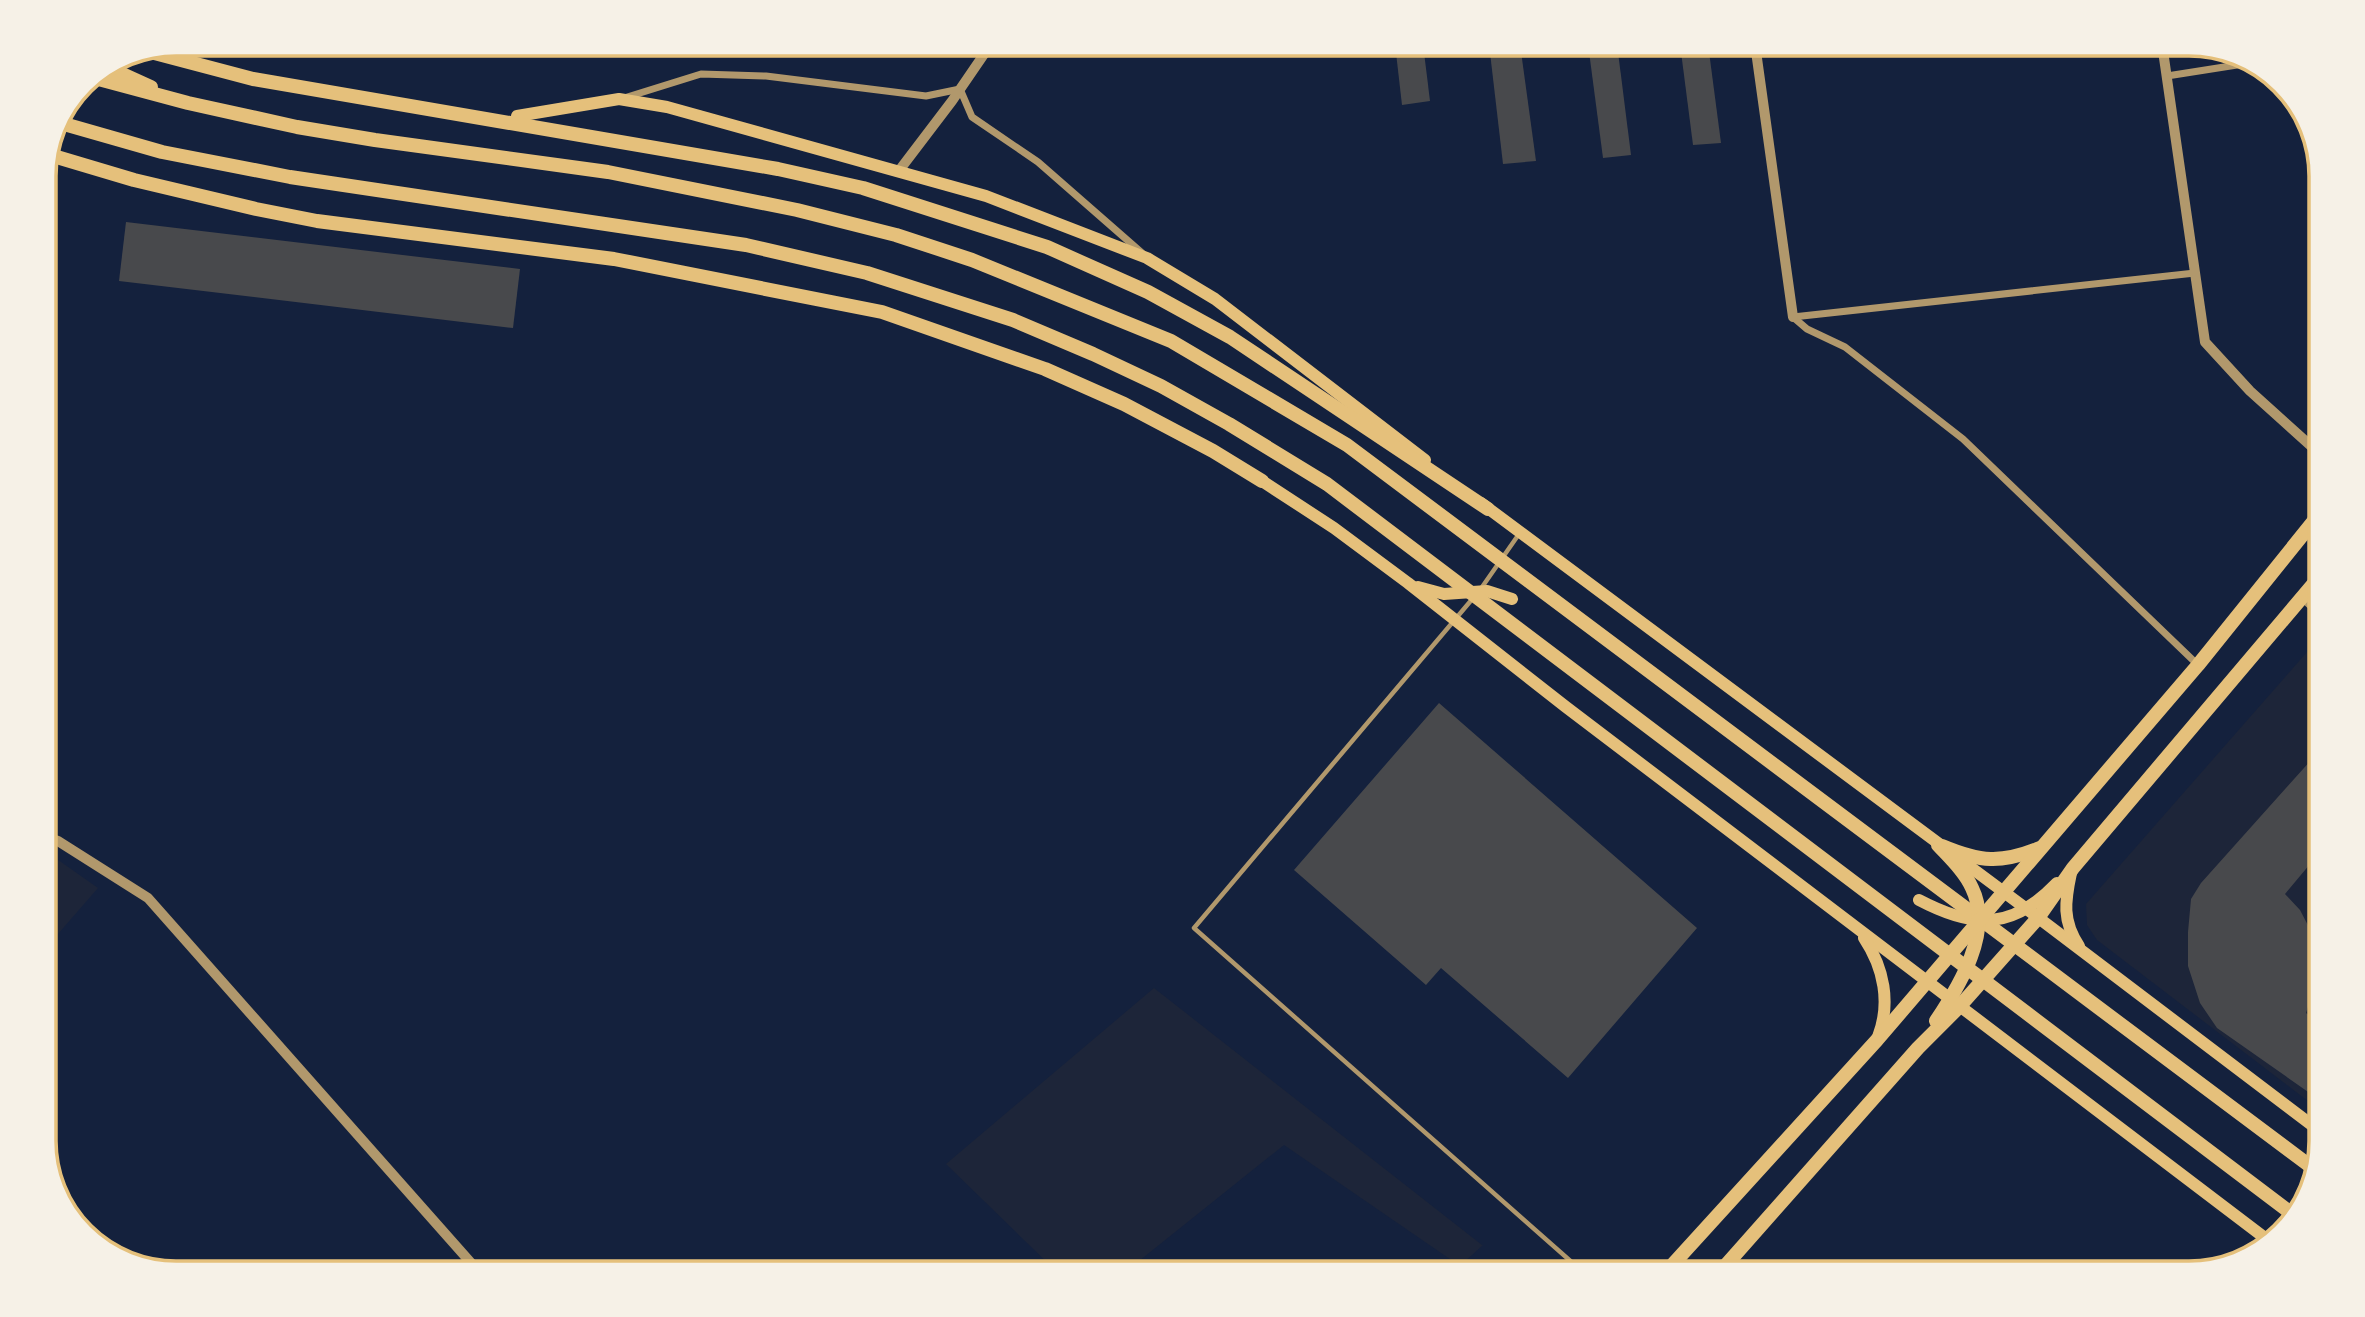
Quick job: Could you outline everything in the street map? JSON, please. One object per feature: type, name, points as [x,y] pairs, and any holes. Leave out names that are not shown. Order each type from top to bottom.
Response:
[{"type":"main road","points":[[168,57],[253,79],[778,169],[863,188],[1047,247],[1148,292],[1230,337],[1488,509]]},
{"type":"main road","points":[[119,71],[188,103]]},
{"type":"main road","points":[[104,81],[188,103],[310,129],[608,172],[797,210],[896,235],[972,260],[1171,341],[1347,445],[2307,1163]]},
{"type":"main road","points":[[517,116],[619,99],[667,107],[986,196],[1147,258],[1215,299],[1488,509],[2309,1123]]},
{"type":"main road","points":[[67,125],[162,152],[290,177],[732,242],[867,273],[1013,320],[1161,386],[1327,484],[2287,1210]]},
{"type":"main road","points":[[58,157],[196,196],[305,218],[614,259],[882,312],[1045,369],[1135,410],[1213,451],[1334,528],[1854,928],[2262,1236]]},
{"type":"main road","points":[[1676,1261],[1927,983],[2198,665],[2309,527]]},
{"type":"main road","points":[[1408,583],[1444,594],[1479,591],[1512,599]]},
{"type":"main road","points":[[1730,1261],[1918,1048],[2309,590]]},
{"type":"main road","points":[[1938,845],[1969,857],[1991,860],[2023,855],[2041,848]]},
{"type":"main road","points":[[1938,845],[1969,881],[1977,900],[1979,921],[1954,1004]]},
{"type":"main road","points":[[2073,868],[2066,898],[2066,916],[2074,939],[2085,954]]},
{"type":"main road","points":[[1919,900],[1937,909],[1979,921],[2033,914]]},
{"type":"main road","points":[[1854,928],[1870,948],[1883,981],[1884,1017],[1877,1040]]},
{"type":"street","points":[[898,172],[983,56]]},
{"type":"street","points":[[1757,56],[1793,317],[1807,329],[1845,347],[1964,439],[2198,665]]},
{"type":"street","points":[[2164,56],[2205,341],[2250,391],[2309,444]]},
{"type":"street","points":[[2167,76],[2235,65]]},
{"type":"street","points":[[619,99],[701,74],[766,76],[926,96],[960,89]]},
{"type":"street","points":[[960,89],[972,117],[1038,162],[1147,258]]},
{"type":"street","points":[[1793,317],[2195,273]]},
{"type":"street","points":[[2302,598],[2309,605]]},
{"type":"street","points":[[56,840],[148,898],[469,1261]]},
{"type":"lane","points":[[1520,533],[1457,620],[1194,929],[1570,1261]]},
{"type":"shaded area","points":[[2309,650],[2309,1102],[2097,940],[2087,925],[2086,904]]},
{"type":"shaded area","points":[[56,858],[98,888],[56,936]]},
{"type":"shaded area","points":[[1154,988],[1483,1245],[1465,1261],[1453,1261],[1284,1145],[1139,1261],[1046,1261],[946,1164]]},
{"type":"building","points":[[1396,56],[1424,56],[1430,101],[1402,105]]},
{"type":"building","points":[[1490,56],[1522,56],[1536,161],[1503,164]]},
{"type":"building","points":[[1590,56],[1619,56],[1631,155],[1603,158]]},
{"type":"building","points":[[1682,56],[1710,56],[1721,143],[1693,145]]},
{"type":"building","points":[[126,222],[520,269],[513,328],[119,281]]},
{"type":"building","points":[[1439,703],[1697,928],[1568,1078],[1441,968],[1426,985],[1294,870]]},
{"type":"building","points":[[2309,762],[2309,865],[2285,894],[2300,910],[2309,927],[2309,1004],[2306,1013],[2309,1015],[2309,1093],[2217,1028],[2200,1003],[2188,966],[2188,932],[2191,899],[2201,883]]}]
